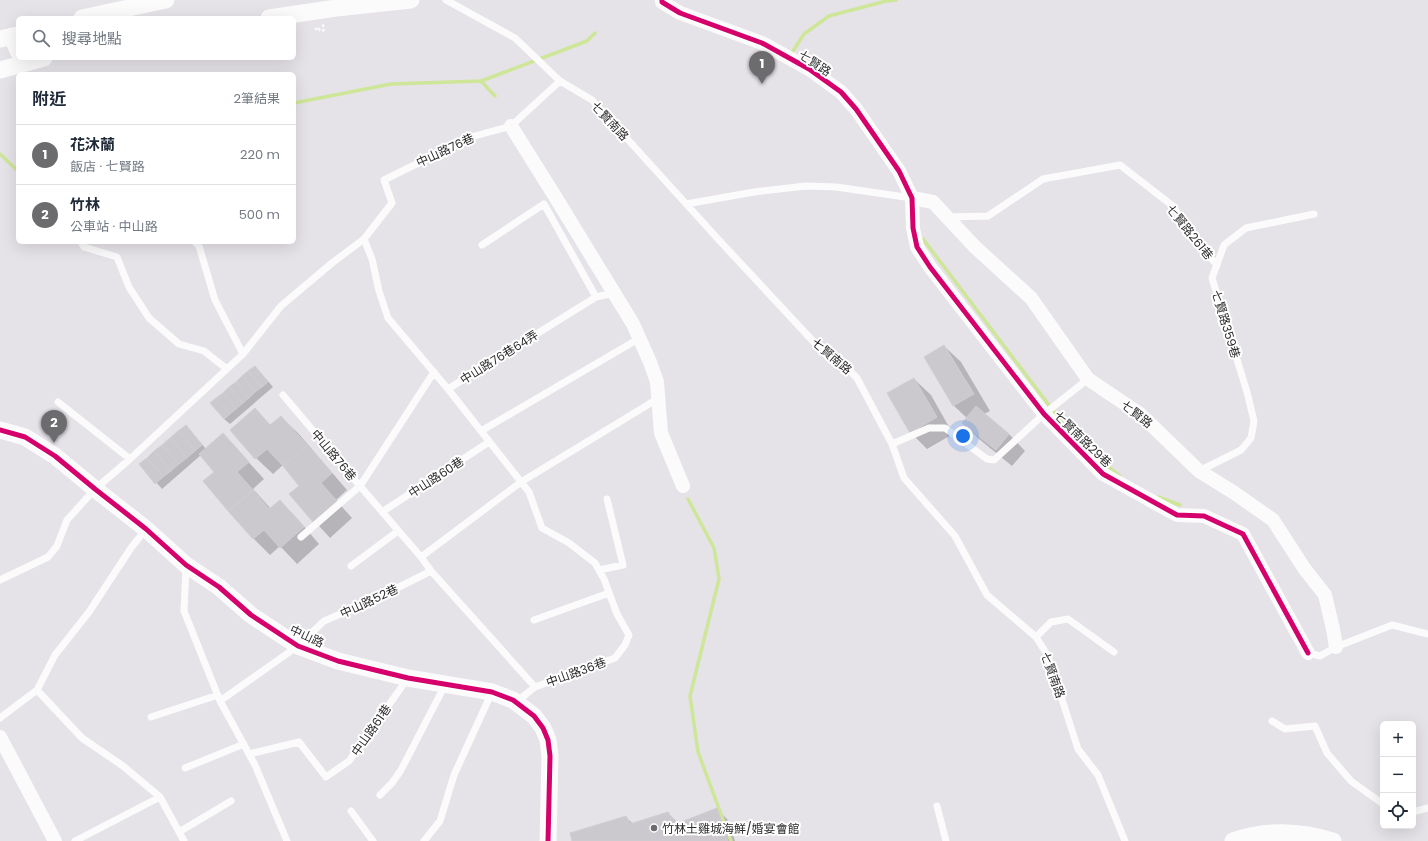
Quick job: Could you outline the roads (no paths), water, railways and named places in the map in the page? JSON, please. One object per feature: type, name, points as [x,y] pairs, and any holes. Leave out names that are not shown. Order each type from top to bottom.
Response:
[{"type":"street","points":[[91,16],[166,0]]},
{"type":"street","points":[[279,16],[336,4],[411,0]]},
{"type":"street","name":"七賢路","points":[[662,0],[662,2],[680,14],[762,43],[809,69],[841,92],[856,109],[899,171],[912,198],[933,202],[975,247],[1031,298],[1088,379],[1140,414],[1199,471],[1233,492],[1273,520],[1304,568],[1325,595],[1336,647]]},
{"type":"street","points":[[0,70],[16,51]]},
{"type":"street","points":[[510,126],[556,198],[640,338],[657,382],[661,433],[683,486]]},
{"type":"street","name":"七賢南路29巷","points":[[912,198],[913,228],[917,247],[935,274],[1044,414],[1103,474],[1177,515],[1204,516],[1243,534],[1308,654]]},
{"type":"street","name":"中山路","points":[[0,430],[25,438],[55,456],[146,529],[186,565],[219,587],[251,615],[298,646],[338,661],[408,678],[492,692],[516,703],[534,716],[543,728],[548,740],[550,756],[548,841]]},
{"type":"street","points":[[0,737],[55,841]]},
{"type":"street","points":[[1233,841],[1247,836],[1280,832],[1317,836],[1333,841]]},
{"type":"lane","name":"七賢南路","points":[[446,0],[515,38],[560,81],[592,100],[824,353],[842,362],[857,378],[892,444],[904,478],[955,536],[987,595],[1036,637],[1048,656],[1078,749],[1098,775],[1125,841]]},
{"type":"lane","name":"中山路76巷","points":[[0,580],[48,556],[57,546],[67,520],[95,489],[130,459],[243,354],[281,306],[332,263],[364,239],[392,203],[384,180],[471,137],[510,126],[560,81]]},
{"type":"lane","name":"七賢路261巷","points":[[947,217],[988,216],[1043,179],[1120,165],[1173,206],[1194,240],[1217,265]]},
{"type":"lane","name":"七賢路","points":[[686,204],[754,192],[806,186],[836,187],[912,198]]},
{"type":"lane","points":[[482,245],[544,204],[596,297]]},
{"type":"lane","name":"七賢路359巷","points":[[1199,471],[1241,450],[1251,438],[1254,421],[1247,392],[1212,278],[1224,245],[1246,228],[1314,214]]},
{"type":"lane","points":[[364,239],[372,259],[379,292],[388,318],[448,389]]},
{"type":"lane","points":[[82,244],[84,247],[117,257],[129,287],[149,318],[179,344],[204,351],[227,369]]},
{"type":"lane","points":[[197,244],[199,246],[215,300],[243,354]]},
{"type":"lane","name":"中山路76巷64弄","points":[[542,528],[529,492],[448,389],[596,297],[614,293]]},
{"type":"lane","points":[[482,431],[640,338]]},
{"type":"lane","name":"中山路76巷","points":[[283,395],[360,486],[434,372]]},
{"type":"lane","points":[[892,444],[929,428],[945,428],[987,459],[994,460],[1044,414],[1088,379]]},
{"type":"lane","points":[[421,557],[521,482],[658,398]]},
{"type":"lane","points":[[58,402],[130,459]]},
{"type":"lane","name":"中山路60巷","points":[[382,512],[489,442]]},
{"type":"lane","points":[[301,537],[360,486],[421,557],[431,571]]},
{"type":"lane","points":[[599,570],[623,565],[607,499]]},
{"type":"lane","name":"中山路36巷","points":[[516,703],[535,687],[615,658],[625,645],[629,635],[617,614],[595,563],[568,543],[542,528]]},
{"type":"lane","points":[[0,718],[37,690],[55,655],[89,612],[131,548],[146,529]]},
{"type":"lane","points":[[351,566],[398,530]]},
{"type":"lane","points":[[186,565],[184,611],[219,698],[255,765],[287,841]]},
{"type":"lane","name":"中山路36巷","points":[[431,571],[535,687]]},
{"type":"lane","name":"中山路52巷","points":[[298,646],[324,621],[371,601],[431,571]]},
{"type":"lane","points":[[534,620],[609,593]]},
{"type":"lane","points":[[1036,637],[1051,622],[1068,619],[1114,652]]},
{"type":"lane","points":[[1308,654],[1320,656],[1336,647],[1392,625],[1428,634]]},
{"type":"lane","name":"中山路","points":[[151,717],[219,698],[298,646]]},
{"type":"lane","name":"中山路61巷","points":[[249,754],[299,742],[326,777],[349,761],[408,678]]},
{"type":"lane","points":[[380,795],[392,783],[401,770],[445,684]]},
{"type":"lane","points":[[37,690],[82,738],[123,766],[160,797],[184,841]]},
{"type":"lane","points":[[424,841],[440,821],[454,775],[492,692]]},
{"type":"lane","points":[[1272,721],[1285,729],[1315,726],[1327,752],[1351,781],[1380,802]]},
{"type":"lane","points":[[186,768],[244,744]]},
{"type":"lane","points":[[75,841],[160,797]]},
{"type":"lane","points":[[179,832],[231,801]]},
{"type":"lane","points":[[937,806],[946,841]]},
{"type":"lane","points":[[1416,811],[1428,808]]},
{"type":"lane","points":[[351,811],[373,841]]},
{"type":"waterway","points":[[793,51],[804,34],[829,16],[886,1],[896,0]]},
{"type":"waterway","points":[[481,81],[587,41],[595,33]]},
{"type":"waterway","points":[[296,103],[391,84],[481,81],[495,96]]},
{"type":"waterway","points":[[0,154],[16,169]]},
{"type":"waterway","points":[[923,239],[1064,425]]},
{"type":"waterway","points":[[1094,455],[1120,476]]},
{"type":"waterway","points":[[1158,497],[1180,505]]},
{"type":"waterway","points":[[688,499],[714,548],[719,579],[690,696],[698,752],[731,841]]},
{"type":"place","name":"花沐蘭","points":[[762,84]]},
{"type":"place","name":"竹林","points":[[54,443]]},
{"type":"place","name":"竹林土雞城海鮮/婚宴會館","points":[[654,828]]}]
